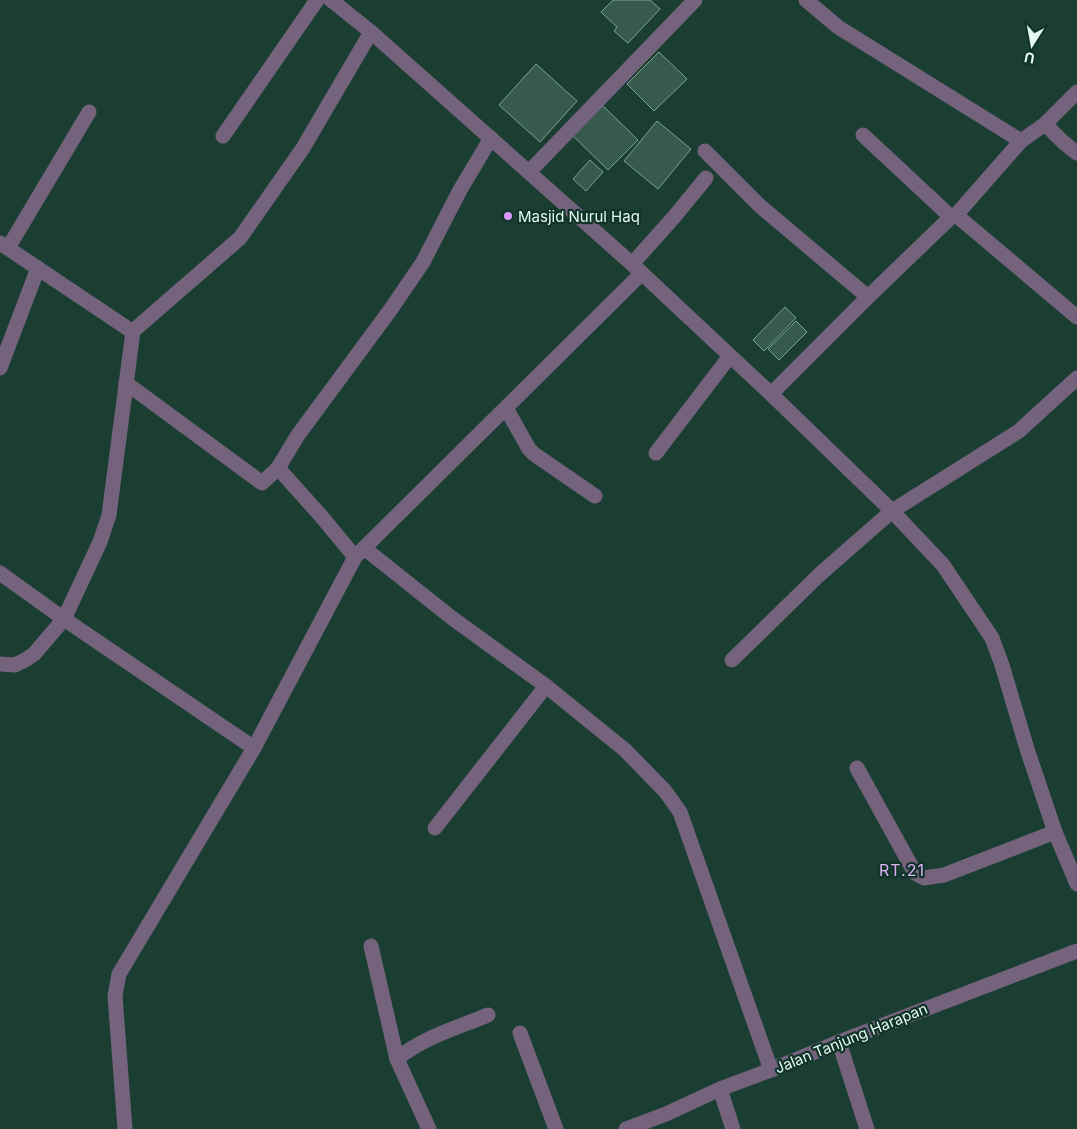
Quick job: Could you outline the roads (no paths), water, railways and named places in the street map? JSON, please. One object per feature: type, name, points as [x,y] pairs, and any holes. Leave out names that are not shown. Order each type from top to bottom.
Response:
[{"type":"street","points":[[223,136],[317,0]]},
{"type":"street","points":[[331,0],[371,32],[637,269],[771,394],[892,511],[943,565],[992,638],[1055,832],[1077,884]]},
{"type":"street","points":[[530,172],[695,0]]},
{"type":"street","points":[[806,0],[838,27],[1021,141]]},
{"type":"street","points":[[0,664],[16,665],[34,654],[64,619],[100,542],[109,514],[133,331],[240,238],[303,148],[371,32]]},
{"type":"street","points":[[771,394],[953,216],[1021,141],[1045,124],[1077,92]]},
{"type":"street","points":[[89,112],[4,246],[133,332]]},
{"type":"street","points":[[1045,124],[1077,153]]},
{"type":"street","points":[[863,135],[953,216],[1077,317]]},
{"type":"street","points":[[126,383],[262,484],[278,468],[298,435],[386,316],[423,262],[460,190],[491,138]]},
{"type":"street","points":[[705,150],[760,206],[868,298]]},
{"type":"street","points":[[125,1129],[115,996],[119,974],[254,748],[359,553],[506,408],[637,269],[674,217],[706,178]]},
{"type":"street","points":[[0,368],[38,268]]},
{"type":"street","points":[[656,453],[730,356]]},
{"type":"street","points":[[732,660],[819,575],[892,511],[1019,431],[1077,378]]},
{"type":"street","points":[[506,408],[529,449],[534,454],[595,496]]},
{"type":"street","points":[[278,468],[321,516],[359,553],[546,686],[625,750],[665,791],[680,812],[770,1070]]},
{"type":"street","points":[[0,573],[64,619],[254,748]]},
{"type":"street","points":[[434,828],[546,686]]},
{"type":"street","points":[[857,768],[915,873],[924,878],[944,875],[1055,832]]},
{"type":"street","points":[[371,946],[397,1059],[429,1129]]},
{"type":"street","name":"Jalan Tanjung Harapan","points":[[626,1129],[839,1042],[1077,951]]},
{"type":"street","points":[[397,1059],[428,1039],[488,1016]]},
{"type":"street","points":[[520,1033],[556,1129]]},
{"type":"street","points":[[839,1042],[867,1129]]},
{"type":"street","points":[[720,1089],[733,1129]]},
{"type":"place","name":"Masjid Nurul Haq","points":[[508,216]]},
{"type":"district","name":"RT.21","points":[[902,870]]}]
